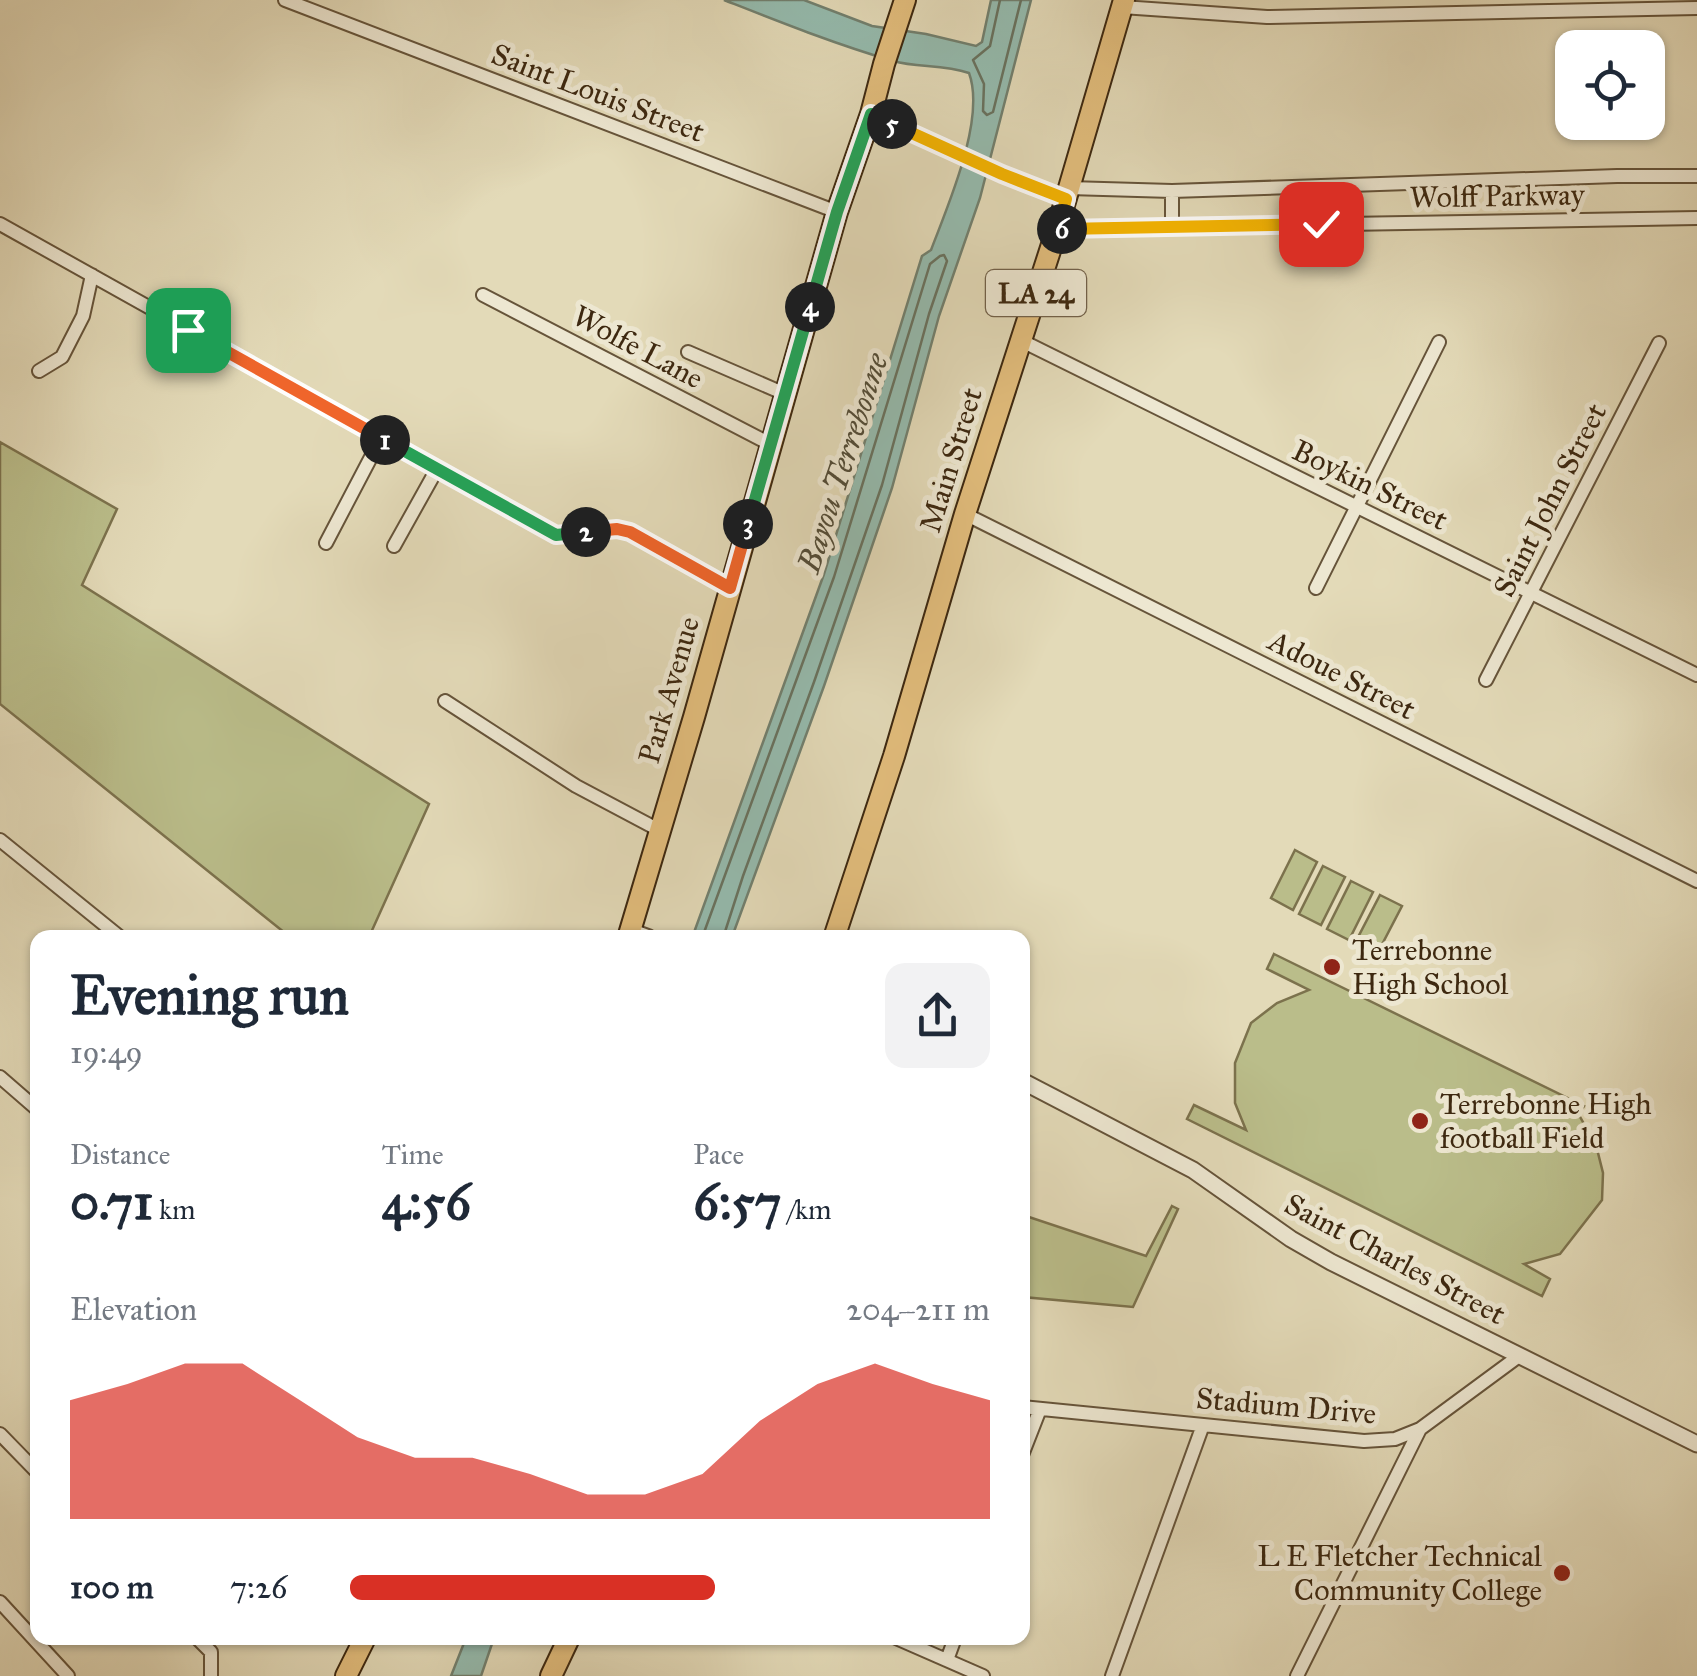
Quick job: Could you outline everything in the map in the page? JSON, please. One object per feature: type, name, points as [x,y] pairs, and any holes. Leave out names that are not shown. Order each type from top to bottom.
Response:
[{"type":"main road","name":"Main Street","points":[[837,930],[1058,229],[1123,4]]},
{"type":"main road","name":"Park Avenue","points":[[637,930],[659,830],[784,394],[903,6]]},
{"type":"main road","points":[[346,1676],[361,1645]]},
{"type":"main road","points":[[551,1676],[566,1645]]},
{"type":"street","name":"Saint Louis Street","points":[[285,0],[837,212]]},
{"type":"street","points":[[1123,4],[1267,17],[1697,8]]},
{"type":"street","points":[[871,114],[1002,174],[1068,193],[1697,176]]},
{"type":"street","points":[[1172,191],[1172,227]]},
{"type":"street","name":"Wolff Parkway","points":[[1058,229],[1697,218]]},
{"type":"street","points":[[0,224],[556,535],[617,529],[630,532],[730,588]]},
{"type":"street","points":[[38,371],[62,357],[83,316],[92,275]]},
{"type":"street","name":"Wolfe Lane","points":[[483,295],[770,444]]},
{"type":"street","name":"Boykin Street","points":[[1020,340],[1697,675]]},
{"type":"street","points":[[1316,588],[1439,342]]},
{"type":"street","name":"Saint John Street","points":[[1486,680],[1659,343]]},
{"type":"street","points":[[688,352],[784,394]]},
{"type":"street","points":[[326,543],[381,438]]},
{"type":"street","points":[[394,546],[437,469]]},
{"type":"street","name":"Adoue Street","points":[[965,514],[1697,881]]},
{"type":"street","points":[[445,701],[576,786],[659,830]]},
{"type":"street","points":[[0,840],[111,930]]},
{"type":"street","points":[[0,1077],[30,1103]]},
{"type":"street","name":"Saint Charles Street","points":[[1030,1086],[1193,1170],[1290,1239],[1331,1262],[1697,1444]]},
{"type":"street","name":"Stadium Drive","points":[[1030,1407],[1395,1440],[1420,1429],[1519,1356]]},
{"type":"street","points":[[1030,1434],[1040,1408]]},
{"type":"street","points":[[1112,1676],[1203,1425]]},
{"type":"street","points":[[1297,1676],[1420,1429]]},
{"type":"street","points":[[0,1434],[30,1464]]},
{"type":"street","points":[[0,1602],[30,1635]]},
{"type":"street","points":[[40,1645],[68,1676]]},
{"type":"street","points":[[204,1645],[211,1652],[211,1676]]},
{"type":"street","points":[[912,1645],[983,1676]]},
{"type":"street","points":[[947,1660],[952,1645]]},
{"type":"green space","points":[[0,442],[117,509],[82,585],[429,804],[372,930],[281,930],[0,704]]},
{"type":"green space","points":[[1295,850],[1317,862],[1293,910],[1271,898]]},
{"type":"green space","points":[[1323,866],[1345,877],[1321,925],[1299,914]]},
{"type":"green space","points":[[1351,881],[1373,892],[1349,940],[1327,929]]},
{"type":"green space","points":[[1380,895],[1402,906],[1377,954],[1355,943]]},
{"type":"green space","points":[[1274,954],[1584,1106],[1579,1115],[1596,1145],[1603,1173],[1602,1200],[1560,1254],[1524,1264],[1550,1279],[1542,1296],[1187,1119],[1194,1105],[1246,1130],[1235,1103],[1235,1063],[1251,1023],[1277,1003],[1309,990],[1267,969]]},
{"type":"green space","points":[[1172,1206],[1178,1209],[1133,1307],[1030,1298],[1030,1217],[1146,1256]]},
{"type":"water","points":[[724,0],[804,0],[872,26],[976,46],[982,42],[991,0],[1031,0],[980,198],[939,316],[892,488],[824,686],[735,930],[695,930],[824,574],[922,256],[931,250],[963,162],[973,114],[969,73],[893,61]]},
{"type":"water","points":[[463,1645],[492,1645],[481,1676],[451,1676]]},
{"type":"place","name":"Terrebonne High School","points":[[1332,967]]},
{"type":"place","name":"Terrebonne High football Field","points":[[1420,1121]]},
{"type":"place","name":"L E Fletcher Technical Community College","points":[[1562,1573]]},
{"type":"route","points":[[188,330],[556,535],[617,529],[630,532],[730,588],[837,212],[871,114],[1066,199],[1058,229],[1321,224]]},
{"type":"water label","name":"Bayou Terrebonne","points":[[843,463]]}]
